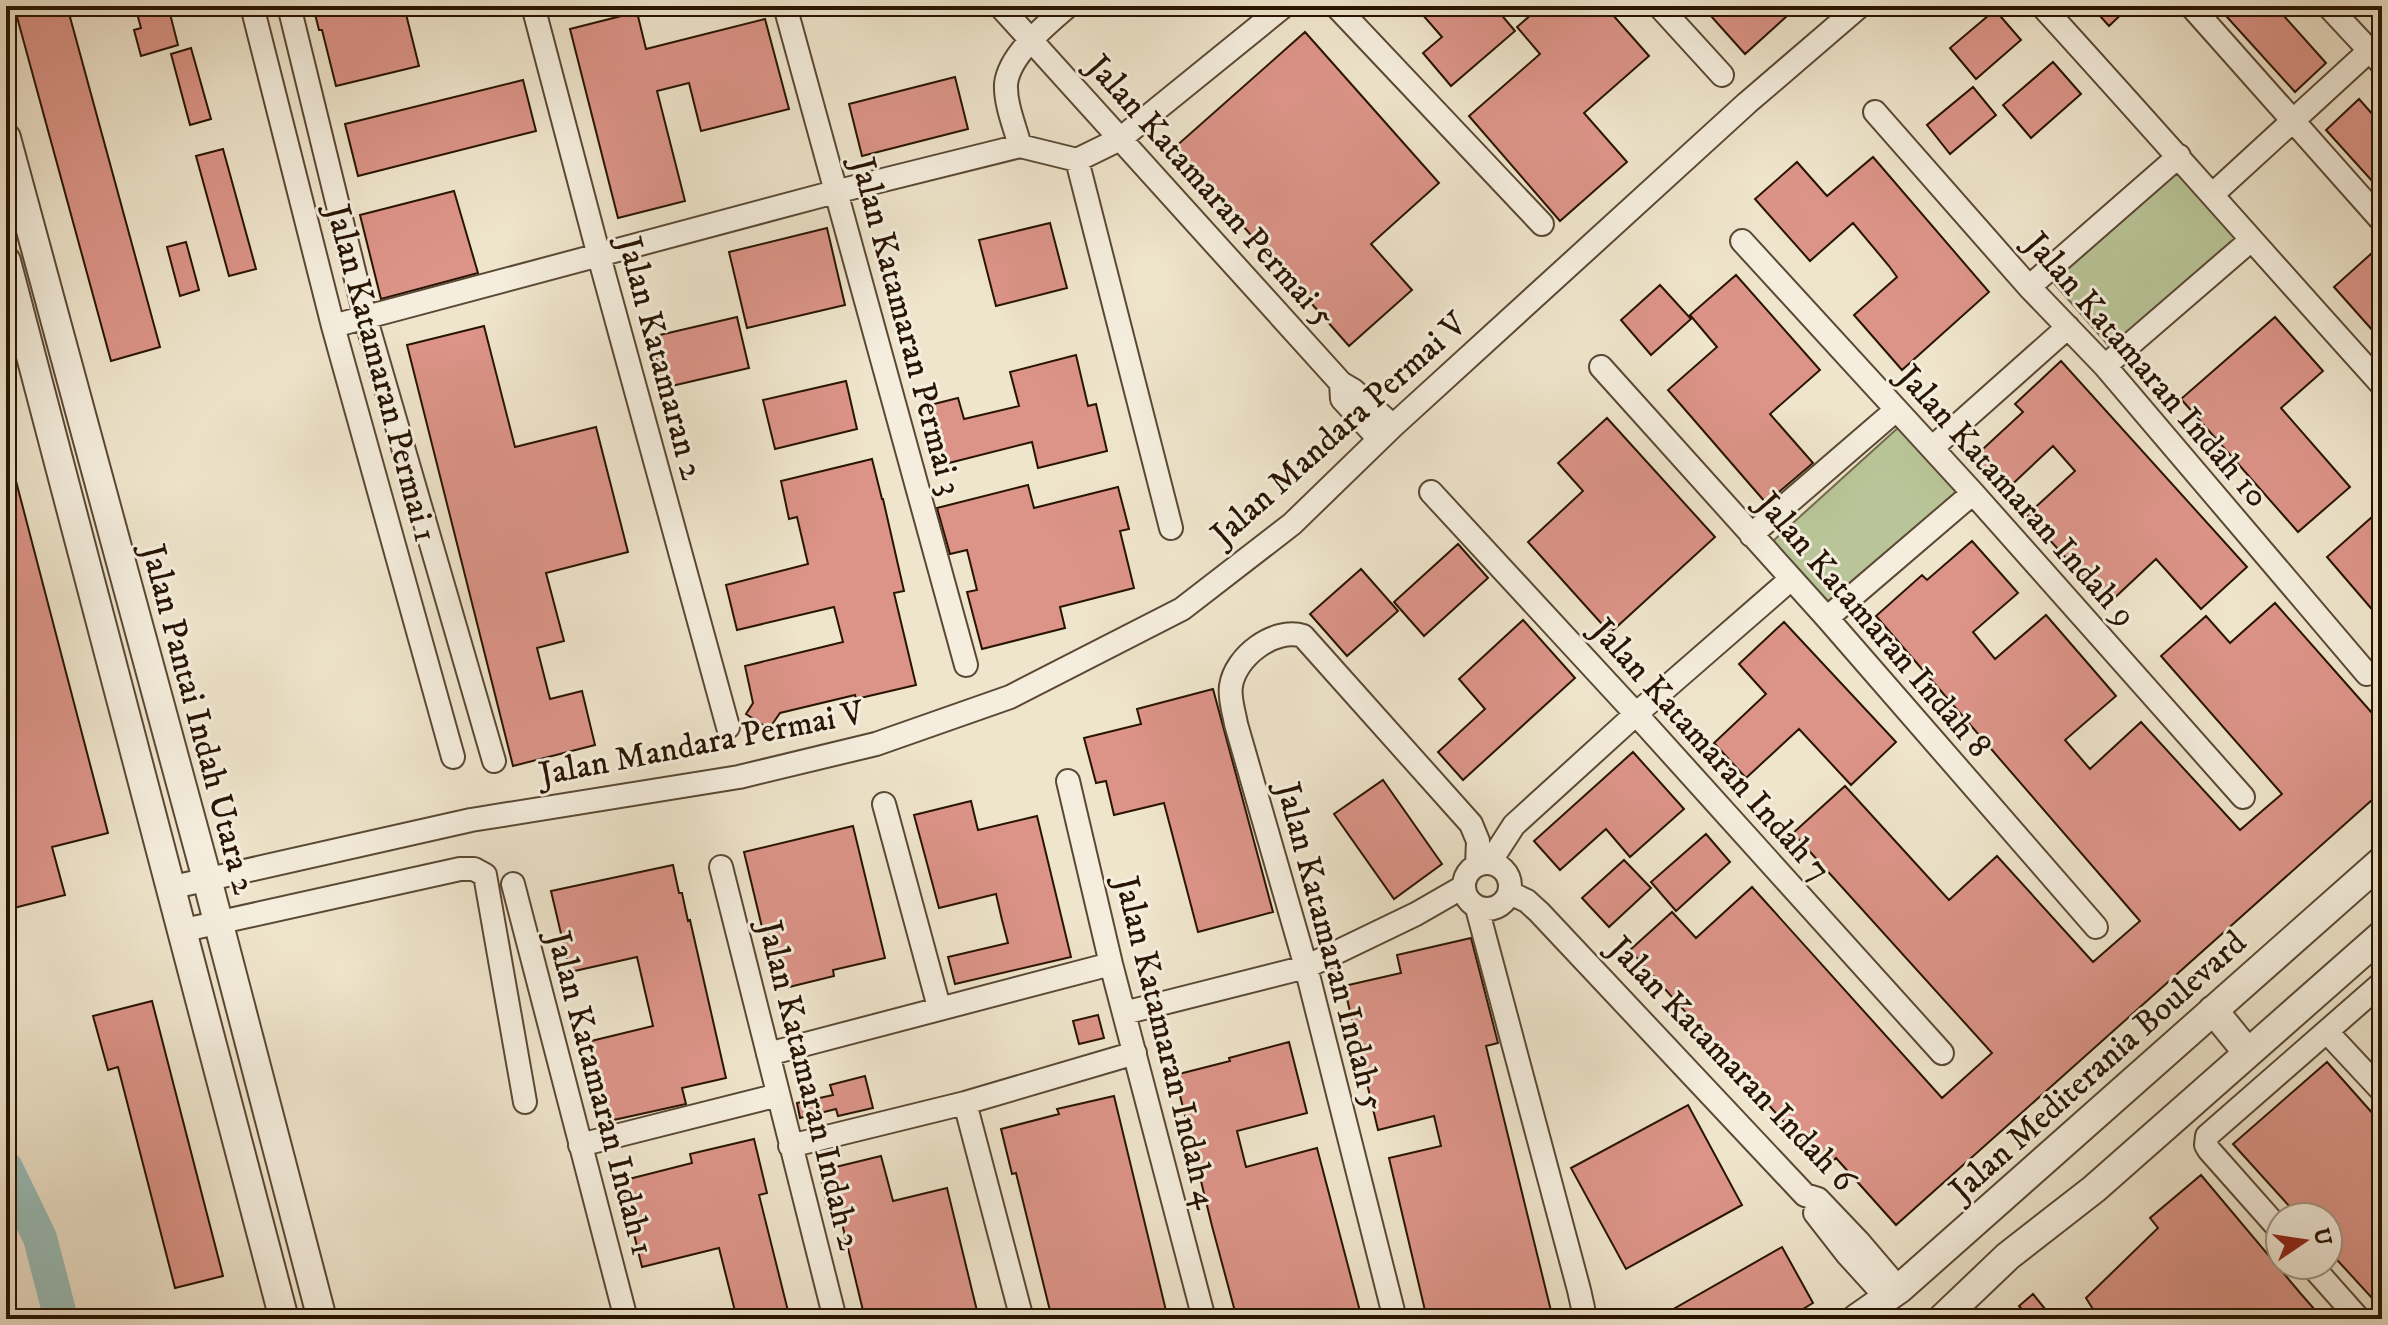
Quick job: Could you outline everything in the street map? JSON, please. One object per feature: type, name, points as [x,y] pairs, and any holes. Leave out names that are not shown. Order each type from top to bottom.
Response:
[{"type":"street","name":"Jalan Katamaran Permai 1","points":[[252,6],[333,326],[453,757]]},
{"type":"street","points":[[289,6],[365,316],[494,761]]},
{"type":"street","name":"Jalan Katamaran 2","points":[[533,6],[728,727]]},
{"type":"street","name":"Jalan Katamaran Permai 3","points":[[785,6],[966,665]]},
{"type":"street","name":"Jalan Katamaran Permai 5","points":[[1000,6],[1341,383],[1342,399],[1386,433]]},
{"type":"street","points":[[1020,146],[1007,97],[1009,73],[1030,39],[1068,6]]},
{"type":"street","points":[[333,326],[1020,146],[1077,160],[1120,139],[1284,6]]},
{"type":"street","points":[[1336,6],[1542,224]]},
{"type":"street","points":[[1659,6],[1722,75]]},
{"type":"street","name":"Jalan Mandara Permai V","points":[[169,888],[471,820],[739,777],[876,744],[1010,697],[1182,609],[1292,524],[1386,433],[1747,103],[1860,6]]},
{"type":"street","points":[[2042,6],[2382,385]]},
{"type":"street","points":[[2191,6],[2382,221]]},
{"type":"street","points":[[2213,194],[2293,121],[2376,57],[2328,6]]},
{"type":"street","name":"Jalan Katamaran Indah 10","points":[[1875,112],[2029,287],[2105,366],[2367,674]]},
{"type":"street","name":"Jalan Pantai Indah Utara 2","points":[[6,138],[207,879],[322,1319]]},
{"type":"street","points":[[2029,287],[2179,156]]},
{"type":"street","points":[[1077,160],[1171,528]]},
{"type":"street","points":[[2105,366],[2251,240]]},
{"type":"street","name":"Jalan Katamaran Indah 9","points":[[1742,241],[1973,493],[2243,797]]},
{"type":"street","name":"Jalan Pantai Indah Utara 2","points":[[6,261],[284,1319]]},
{"type":"street","points":[[1932,448],[2068,327]]},
{"type":"street","name":"Jalan Katamaran Indah 8","points":[[1601,367],[1827,618],[2096,927]]},
{"type":"street","points":[[1751,535],[1896,410]]},
{"type":"street","name":"Jalan Katamaran Indah 7","points":[[1431,492],[1942,1053]]},
{"type":"street","points":[[1827,618],[1973,493]]},
{"type":"street","points":[[1483,864],[1502,868],[1510,879],[1510,893],[1503,904],[1491,910],[1477,908],[1467,900],[1463,887],[1467,874],[1483,864],[1514,825],[1791,579]]},
{"type":"street","name":"Jalan Katamaran Indah 5","points":[[1395,1319],[1306,967],[1236,724],[1230,689],[1235,669],[1261,645],[1293,633],[1303,636],[1471,824],[1483,864]]},
{"type":"street","name":"Jalan Katamaran Indah 4","points":[[1068,781],[1111,964],[1204,1319]]},
{"type":"street","points":[[884,804],[939,1007]]},
{"type":"street","name":"Jalan Mediterania Boulevard","points":[[1856,1319],[1893,1293],[2382,861]]},
{"type":"street","name":"Jalan Katamaran Indah 2","points":[[721,867],[835,1319]]},
{"type":"street","name":"Jalan Katamaran Indah 1","points":[[180,931],[460,869],[474,869],[485,875],[525,1102]]},
{"type":"street","name":"Jalan Katamaran Indah 1","points":[[513,884],[626,1319]]},
{"type":"street","points":[[1124,1013],[1306,967],[1390,927],[1463,887]]},
{"type":"street","name":"Jalan Katamaran Indah 6","points":[[1510,893],[1527,901],[1539,912],[1805,1195],[1811,1208],[1847,1254],[1893,1293]]},
{"type":"street","points":[[1477,908],[1579,1290],[1583,1319]]},
{"type":"street","points":[[1942,1319],[2008,1256],[2094,1189],[2382,935]]},
{"type":"street","points":[[768,1054],[1111,964]]},
{"type":"street","points":[[2264,1212],[2209,1150],[2206,1140],[2214,1128],[2382,983]]},
{"type":"street","points":[[2213,1010],[2248,1053]]},
{"type":"street","points":[[2327,1032],[2382,1091]]},
{"type":"street","points":[[790,1146],[965,1103],[1135,1053]]},
{"type":"street","points":[[580,1145],[778,1095]]},
{"type":"street","points":[[965,1103],[1022,1319]]},
{"type":"street","points":[[2325,1281],[2359,1319]]},
{"type":"green space","points":[[2181,169],[2244,241],[2116,354],[2053,282]]},
{"type":"green space","points":[[1900,426],[1963,497],[1836,612],[1773,541]]},
{"type":"building","points":[[14,6],[67,6],[160,347],[111,361]]},
{"type":"building","points":[[135,6],[168,6],[178,45],[141,56],[134,30],[141,28]]},
{"type":"building","points":[[313,6],[404,6],[419,66],[336,86]]},
{"type":"building","points":[[1415,6],[1494,6],[1515,31],[1451,86],[1423,53],[1442,37]]},
{"type":"building","points":[[1541,6],[1605,6],[1649,56],[1584,113],[1627,162],[1560,221],[1469,116],[1540,54],[1517,27]]},
{"type":"building","points":[[1702,6],[1798,6],[1745,54]]},
{"type":"building","points":[[2091,6],[2130,6],[2109,26]]},
{"type":"building","points":[[2217,6],[2275,6],[2326,63],[2295,92]]},
{"type":"building","points":[[1995,10],[2021,40],[1976,79],[1950,48]]},
{"type":"building","points":[[637,12],[646,49],[765,19],[789,109],[701,131],[689,83],[657,91],[685,201],[618,218],[570,29]]},
{"type":"building","points":[[1305,32],[1439,183],[1371,244],[1412,290],[1349,346],[1174,148]]},
{"type":"building","points":[[191,48],[211,119],[190,125],[171,54]]},
{"type":"building","points":[[2053,62],[2081,94],[2031,138],[2003,105]]},
{"type":"building","points":[[955,77],[968,129],[862,156],[849,104]]},
{"type":"building","points":[[523,80],[536,131],[358,176],[345,124]]},
{"type":"building","points":[[1973,87],[1996,115],[1950,154],[1927,125]]},
{"type":"building","points":[[2359,99],[2382,125],[2382,192],[2326,130]]},
{"type":"building","points":[[223,149],[256,269],[229,276],[196,156]]},
{"type":"building","points":[[1873,157],[1989,292],[1902,370],[1854,315],[1897,277],[1853,223],[1810,261],[1755,199],[1797,162],[1827,196]]},
{"type":"building","points":[[454,191],[478,273],[381,299],[360,215]]},
{"type":"building","points":[[1050,223],[1067,288],[996,306],[979,240]]},
{"type":"building","points":[[827,228],[845,305],[747,328],[729,252]]},
{"type":"building","points":[[186,242],[199,290],[180,296],[167,247]]},
{"type":"building","points":[[2382,244],[2382,341],[2334,287]]},
{"type":"building","points":[[1736,275],[1820,370],[1770,414],[1813,463],[1766,503],[1668,390],[1717,347],[1690,315]]},
{"type":"building","points":[[1660,285],[1691,319],[1651,355],[1621,320]]},
{"type":"building","points":[[737,317],[749,368],[663,388],[651,337]]},
{"type":"building","points":[[2275,317],[2323,371],[2281,408],[2350,487],[2298,532],[2181,399]]},
{"type":"building","points":[[484,326],[515,447],[596,427],[628,552],[546,573],[564,641],[537,648],[550,699],[582,691],[595,745],[513,766],[407,345]]},
{"type":"building","points":[[1076,355],[1088,406],[1096,404],[1107,451],[1038,468],[1032,442],[945,464],[930,405],[958,398],[964,419],[1019,406],[1010,372]]},
{"type":"building","points":[[2061,361],[2247,567],[2201,609],[2156,559],[2108,604],[2027,515],[2075,471],[2053,446],[2003,493],[1972,459],[2023,412],[2015,404]]},
{"type":"building","points":[[846,381],[857,429],[775,449],[763,400]]},
{"type":"building","points":[[1607,418],[1715,537],[1610,633],[1528,542],[1583,491],[1558,463]]},
{"type":"building","points":[[872,459],[904,591],[894,593],[916,685],[856,699],[855,695],[780,713],[769,729],[746,714],[753,703],[745,666],[843,642],[834,607],[737,630],[726,585],[808,564],[797,517],[789,519],[781,481]]},
{"type":"building","points":[[6,462],[11,462],[108,833],[52,847],[65,895],[6,910]]},
{"type":"building","points":[[1028,485],[1034,508],[1118,487],[1129,529],[1120,531],[1134,588],[1060,607],[1065,628],[982,649],[967,592],[977,590],[967,550],[950,554],[937,508]]},
{"type":"building","points":[[2382,508],[2382,621],[2327,557]]},
{"type":"building","points":[[1972,541],[2018,593],[1973,632],[1995,659],[2046,615],[2116,696],[2065,740],[2090,769],[2141,722],[2240,830],[2282,794],[2161,656],[2206,616],[2230,643],[2275,603],[2372,713],[2382,704],[2382,791],[1896,1225],[1836,1158],[1825,1168],[1630,950],[1672,912],[1696,938],[1752,887],[1942,1098],[1992,1053],[1793,833],[1845,786],[1949,900],[1997,856],[2093,962],[2140,921],[1876,616],[1922,575],[1927,580]]},
{"type":"building","points":[[1458,544],[1488,578],[1424,636],[1394,602]]},
{"type":"building","points":[[1361,569],[1398,611],[1347,656],[1310,614]]},
{"type":"building","points":[[1523,620],[1575,678],[1463,780],[1438,752],[1485,709],[1459,679]]},
{"type":"building","points":[[1784,622],[1896,742],[1851,785],[1799,729],[1746,778],[1714,743],[1766,694],[1739,664]]},
{"type":"building","points":[[1213,689],[1273,912],[1198,932],[1164,803],[1114,815],[1106,781],[1096,783],[1084,738],[1141,724],[1137,709]]},
{"type":"building","points":[[1633,752],[1684,809],[1630,857],[1606,829],[1560,870],[1534,841]]},
{"type":"building","points":[[1383,780],[1442,864],[1394,899],[1334,814]]},
{"type":"building","points":[[971,801],[978,830],[1037,816],[1071,957],[955,984],[948,957],[1008,943],[996,894],[939,908],[914,815]]},
{"type":"building","points":[[853,826],[885,958],[833,970],[834,976],[777,990],[744,852]]},
{"type":"building","points":[[1706,834],[1730,862],[1676,911],[1651,882]]},
{"type":"building","points":[[1624,860],[1651,888],[1609,927],[1582,898]]},
{"type":"building","points":[[673,865],[679,893],[682,893],[690,920],[726,1078],[682,1088],[686,1104],[609,1121],[591,1041],[653,1026],[637,957],[570,972],[551,891]]},
{"type":"building","points":[[1471,938],[1498,1043],[1486,1046],[1553,1319],[1427,1319],[1389,1158],[1441,1146],[1434,1116],[1378,1130],[1344,986],[1401,973],[1397,955]]},
{"type":"building","points":[[152,1001],[223,1276],[175,1288],[118,1067],[108,1070],[93,1016]]},
{"type":"building","points":[[1098,1015],[1104,1038],[1079,1044],[1073,1021]]},
{"type":"building","points":[[1289,1042],[1307,1113],[1237,1131],[1246,1167],[1317,1148],[1362,1319],[1237,1319],[1212,1226],[1175,1075]]},
{"type":"building","points":[[2327,1062],[2382,1124],[2382,1309],[2344,1267],[2344,1201],[2285,1201],[2233,1144]]},
{"type":"building","points":[[865,1076],[873,1108],[838,1116],[836,1109],[800,1118],[797,1103],[833,1095],[830,1085]]},
{"type":"building","points":[[1114,1096],[1168,1319],[1052,1319],[1016,1173],[1012,1174],[1001,1129],[1059,1114],[1057,1109]]},
{"type":"building","points":[[1688,1105],[1742,1205],[1626,1269],[1571,1168]]},
{"type":"building","points":[[754,1139],[767,1193],[759,1195],[790,1319],[737,1319],[719,1248],[642,1267],[621,1181],[692,1163],[690,1154]]},
{"type":"building","points":[[881,1156],[893,1201],[947,1188],[979,1319],[865,1319],[840,1215],[830,1218],[819,1171]]},
{"type":"building","points":[[2201,1175],[2264,1250],[2264,1281],[2290,1281],[2323,1319],[2099,1319],[2086,1298],[2158,1228],[2150,1218]]},
{"type":"building","points":[[1782,1247],[1813,1303],[1786,1319],[1656,1319]]},
{"type":"building","points":[[2033,1294],[2046,1310],[2035,1319],[2030,1319],[2019,1306]]},
{"type":"waterway","points":[[6,1168],[40,1238],[61,1319]]}]
